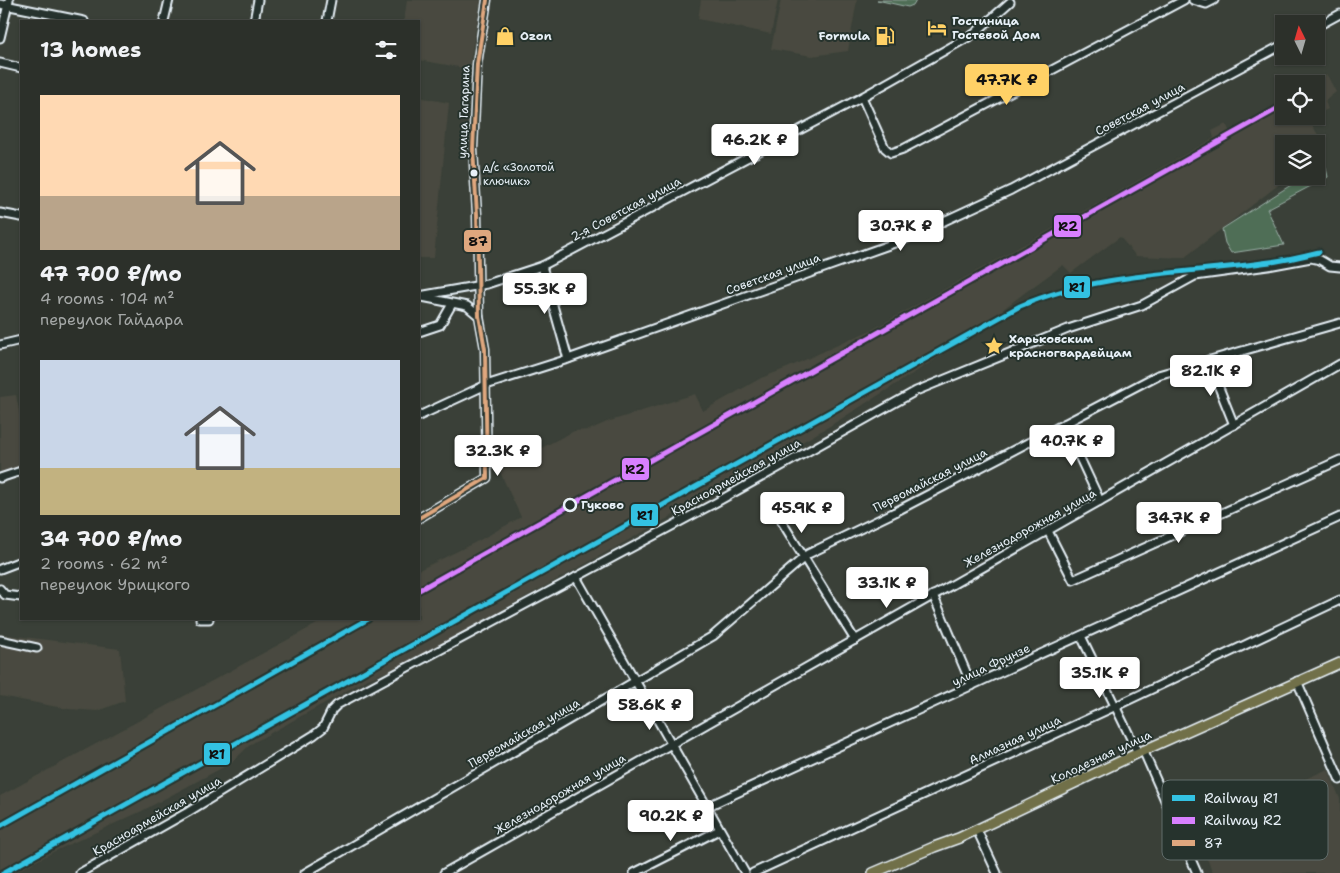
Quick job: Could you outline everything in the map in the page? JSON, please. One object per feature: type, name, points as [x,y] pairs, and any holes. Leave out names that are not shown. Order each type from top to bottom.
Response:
[{"type":"main road","name":"Колодезная улица","points":[[873,873],[934,846],[977,830],[1141,751],[1340,663]]},
{"type":"street","points":[[164,20],[169,0]]},
{"type":"street","points":[[254,20],[258,0]]},
{"type":"street","points":[[327,20],[331,0]]},
{"type":"street","name":"улица Гагарина","points":[[420,517],[487,478],[486,349],[479,316],[473,113],[477,64],[487,0]]},
{"type":"street","points":[[1001,0],[1012,1]]},
{"type":"street","points":[[862,97],[885,148],[891,153],[903,149],[1184,0]]},
{"type":"street","points":[[1193,0],[1206,4],[1214,0]]},
{"type":"street","name":"2-я Советская улица","points":[[420,296],[487,284],[542,266],[862,97],[974,34],[1012,1]]},
{"type":"street","points":[[0,4],[9,3],[80,20]]},
{"type":"street","points":[[0,38],[9,3]]},
{"type":"street","points":[[1325,22],[1340,14]]},
{"type":"street","name":"Советская улица","points":[[420,416],[486,385],[568,359],[903,240],[1011,190],[1275,49]]},
{"type":"street","points":[[0,63],[20,68]]},
{"type":"street","points":[[0,213],[20,217]]},
{"type":"street","name":"Красноармейская улица","points":[[80,873],[188,812],[314,734],[323,728],[332,710],[337,705],[715,503],[916,391],[1068,330],[1142,305],[1196,276],[1310,258],[1320,260],[1330,266],[1340,267]]},
{"type":"street","points":[[542,266],[568,359]]},
{"type":"street","points":[[420,296],[467,306],[479,316]]},
{"type":"street","points":[[420,332],[440,324],[452,304]]},
{"type":"street","name":"Первомайская улица","points":[[305,873],[713,636],[808,554],[894,512],[1158,375],[1340,323]]},
{"type":"street","points":[[0,344],[20,340]]},
{"type":"street","points":[[1208,360],[1234,425]]},
{"type":"street","name":"Железнодорожная улица","points":[[444,873],[1340,364]]},
{"type":"street","points":[[1064,424],[1100,502]]},
{"type":"street","points":[[1048,531],[1073,580],[1340,460]]},
{"type":"street","points":[[0,478],[20,471]]},
{"type":"street","name":"улица Фрунзе","points":[[706,807],[1340,517]]},
{"type":"street","points":[[782,522],[855,640]]},
{"type":"street","points":[[0,569],[20,561]]},
{"type":"street","points":[[576,577],[745,873]]},
{"type":"street","points":[[0,589],[5,595],[20,597]]},
{"type":"street","points":[[933,595],[972,686]]},
{"type":"street","name":"Алмазная улица","points":[[753,873],[1116,706],[1340,600]]},
{"type":"street","points":[[1081,636],[1141,751],[1162,797]]},
{"type":"street","points":[[0,640],[37,648]]},
{"type":"street","points":[[1297,681],[1340,780]]},
{"type":"street","points":[[634,873],[719,830]]},
{"type":"street","points":[[977,830],[997,873]]},
{"type":"street","points":[[1191,860],[1197,873]]},
{"type":"shaded area","points":[[407,0],[481,0],[469,69],[420,60],[420,20],[404,20]]},
{"type":"shaded area","points":[[701,0],[778,0],[771,34],[698,19]]},
{"type":"shaded area","points":[[781,0],[857,0],[848,51],[812,56],[771,49]]},
{"type":"shaded area","points":[[1327,75],[1336,92],[1325,101],[1325,76]]},
{"type":"shaded area","points":[[420,97],[449,103],[434,258],[420,258]]},
{"type":"shaded area","points":[[1275,105],[1275,125],[1312,125],[1318,135],[1275,135],[1275,185],[1278,185],[1184,258],[1136,256],[1120,237],[1071,273],[1063,265],[950,350],[830,426],[728,485],[401,666],[368,679],[251,744],[231,763],[142,811],[55,851],[14,873],[0,873],[0,796],[324,620],[420,620],[420,570],[521,517],[499,470],[574,431],[589,430],[607,422],[695,394],[703,411],[761,378],[873,329],[1214,138],[1212,131],[1226,124],[1230,132]]},
{"type":"shaded area","points":[[16,395],[20,416],[20,467],[0,474],[0,397]]},
{"type":"shaded area","points":[[0,634],[120,649],[125,701],[97,711],[68,709],[0,696]]},
{"type":"shaded area","points":[[1328,769],[1340,799],[1340,873],[1213,873],[1208,860],[1328,860],[1328,780],[1303,780]]},
{"type":"green space","points":[[877,0],[916,0],[913,5],[908,7]]},
{"type":"green space","points":[[1325,164],[1328,177],[1325,179]]},
{"type":"green space","points":[[1291,185],[1313,185],[1267,209],[1284,245],[1231,253],[1225,243],[1222,229]]},
{"type":"rail line","name":"R2","points":[[420,589],[1275,110]]},
{"type":"rail line","name":"R1","points":[[3,873],[1020,306],[1081,286],[1112,280],[1270,262],[1319,252]]},
{"type":"rail line","name":"R1","points":[[0,826],[366,620]]},
{"type":"transit line","name":"87","points":[[420,517],[487,478],[485,349],[479,316],[477,214],[473,149],[477,64],[487,0]]},
{"type":"place","name":"Гостиница Гостевой Дом","points":[[937,28]]},
{"type":"place","name":"Ozon","points":[[505,36]]},
{"type":"place","name":"Formula","points":[[885,36]]},
{"type":"place","name":"д/с «Золотой ключик»","points":[[474,173]]},
{"type":"place","name":"Харьковским красногвардейцам","points":[[994,346]]},
{"type":"place","name":"Гуково","points":[[570,505]]}]
